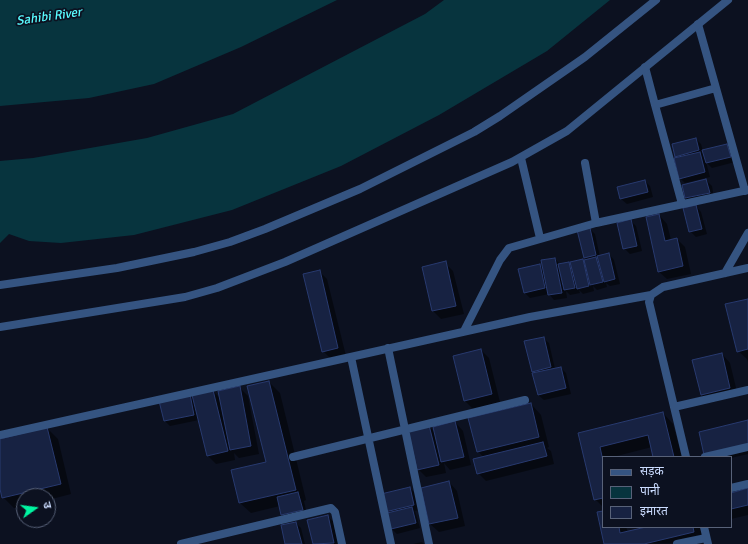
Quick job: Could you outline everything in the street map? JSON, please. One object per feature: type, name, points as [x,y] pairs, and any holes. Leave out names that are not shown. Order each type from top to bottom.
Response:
[{"type":"street","points":[[0,285],[116,268],[194,252],[238,239],[341,197],[474,132],[500,116],[591,53],[656,0]]},
{"type":"street","points":[[0,327],[185,297],[217,288],[285,262],[521,158],[567,131],[728,0]]},
{"type":"street","points":[[464,331],[505,252],[515,245],[596,223],[746,190],[698,24]]},
{"type":"street","points":[[645,67],[682,204]]},
{"type":"street","points":[[655,105],[716,88]]},
{"type":"street","points":[[521,158],[540,238]]},
{"type":"street","points":[[585,162],[596,223]]},
{"type":"street","points":[[726,273],[748,233]]},
{"type":"street","points":[[0,435],[530,316],[651,295],[663,287],[748,268]]},
{"type":"street","points":[[651,295],[649,302],[650,310],[686,456]]},
{"type":"street","points":[[388,348],[429,544]]},
{"type":"street","points":[[352,357],[391,544]]},
{"type":"street","points":[[674,407],[748,390]]},
{"type":"street","points":[[293,457],[369,439],[405,428],[525,400]]},
{"type":"street","points":[[710,456],[748,448]]},
{"type":"street","points":[[732,488],[748,484]]},
{"type":"street","points":[[181,544],[331,508],[335,512],[342,544]]},
{"type":"street","points":[[677,544],[707,541],[704,528]]},
{"type":"water","name":"Sahibi River","points":[[0,0],[337,0],[241,47],[154,84],[89,98],[0,106]]},
{"type":"water","points":[[444,0],[610,0],[547,51],[439,115],[341,166],[232,210],[134,235],[61,243],[29,241],[9,234],[0,243],[0,161],[33,158],[147,138],[233,114],[425,14]]},
{"type":"building","points":[[696,138],[699,150],[675,157],[672,144]]},
{"type":"building","points":[[727,144],[731,157],[706,163],[702,150]]},
{"type":"building","points":[[700,152],[705,172],[679,179],[674,158]]},
{"type":"building","points":[[706,179],[710,193],[685,198],[682,185]]},
{"type":"building","points":[[645,180],[648,192],[620,199],[617,187]]},
{"type":"building","points":[[696,205],[702,229],[689,232],[683,208]]},
{"type":"building","points":[[659,214],[665,241],[677,238],[683,266],[658,272],[646,217]]},
{"type":"building","points":[[631,219],[637,246],[623,249],[617,223]]},
{"type":"building","points":[[590,228],[596,255],[584,258],[577,230]]},
{"type":"building","points":[[609,253],[615,279],[604,282],[597,256]]},
{"type":"building","points":[[596,257],[603,282],[590,285],[584,260]]},
{"type":"building","points":[[555,258],[562,293],[548,295],[541,260]]},
{"type":"building","points":[[583,259],[589,286],[577,289],[570,262]]},
{"type":"building","points":[[446,261],[456,306],[432,311],[422,267]]},
{"type":"building","points":[[569,262],[575,288],[564,290],[558,264]]},
{"type":"building","points":[[540,264],[545,288],[524,293],[518,269]]},
{"type":"building","points":[[320,270],[338,348],[322,352],[303,274]]},
{"type":"building","points":[[748,299],[748,349],[737,352],[725,304]]},
{"type":"building","points":[[544,337],[551,367],[532,372],[524,341]]},
{"type":"building","points":[[481,349],[492,394],[464,401],[453,356]]},
{"type":"building","points":[[722,353],[730,388],[701,395],[692,360]]},
{"type":"building","points":[[561,367],[566,388],[538,395],[532,373]]},
{"type":"building","points":[[269,381],[296,490],[239,503],[231,470],[266,462],[247,386]]},
{"type":"building","points":[[240,386],[251,446],[230,450],[218,391]]},
{"type":"building","points":[[213,390],[228,451],[207,456],[192,395]]},
{"type":"building","points":[[190,394],[194,415],[164,421],[159,401]]},
{"type":"building","points":[[531,403],[539,437],[477,452],[468,418]]},
{"type":"building","points":[[663,412],[674,456],[653,456],[648,435],[600,447],[602,456],[602,498],[594,500],[578,433]]},
{"type":"building","points":[[748,420],[748,444],[704,455],[699,432]]},
{"type":"building","points":[[455,421],[464,457],[441,462],[433,427]]},
{"type":"building","points":[[429,425],[439,465],[417,470],[408,430]]},
{"type":"building","points":[[47,427],[61,484],[44,488],[16,488],[16,495],[2,498],[0,489],[0,439]]},
{"type":"building","points":[[543,442],[547,456],[477,474],[473,459]]},
{"type":"building","points":[[449,481],[458,518],[429,524],[421,488]]},
{"type":"building","points":[[410,487],[414,505],[385,512],[381,494]]},
{"type":"building","points":[[748,488],[748,505],[732,509],[732,493]]},
{"type":"building","points":[[298,492],[303,510],[281,515],[277,497]]},
{"type":"building","points":[[412,507],[416,523],[391,529],[387,513]]},
{"type":"building","points":[[602,511],[602,528],[619,528],[620,533],[642,528],[693,528],[694,532],[644,544],[604,544],[597,512]]},
{"type":"building","points":[[328,515],[334,543],[313,544],[307,520]]},
{"type":"building","points":[[296,522],[302,544],[285,544],[281,525]]}]
